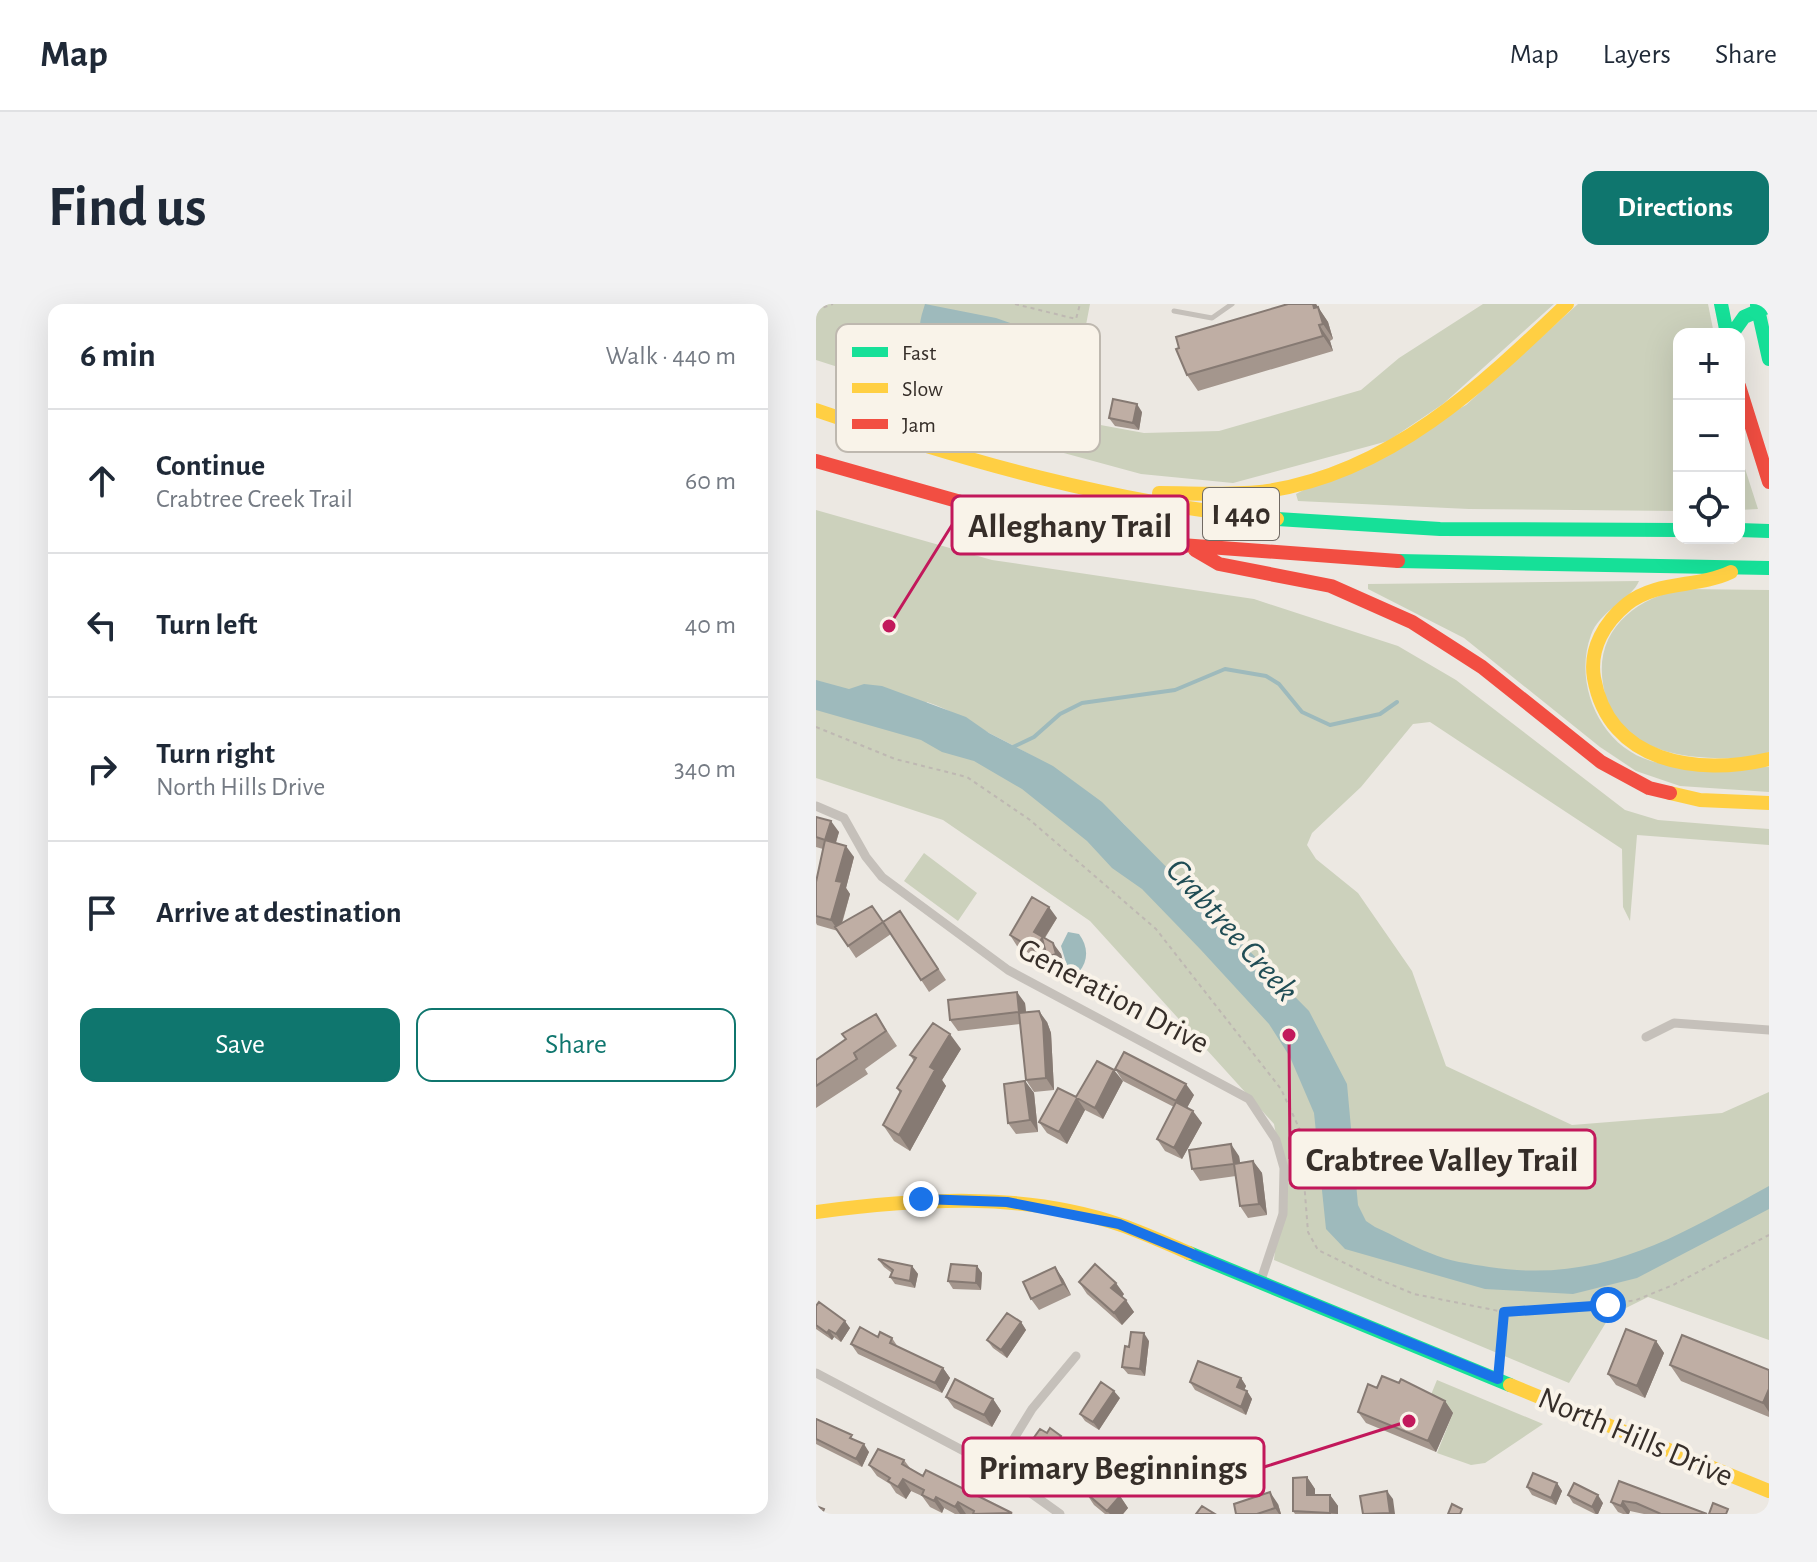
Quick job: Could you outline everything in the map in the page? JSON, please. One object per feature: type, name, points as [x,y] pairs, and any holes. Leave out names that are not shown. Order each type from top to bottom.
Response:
[{"type":"main road","points":[[1119,493],[1269,491],[1357,467],[1390,451],[1458,404],[1567,304]]},
{"type":"main road","points":[[1721,304],[1727,328]]},
{"type":"main road","points":[[1734,328],[1744,317],[1761,307],[1769,359]]},
{"type":"main road","points":[[1743,400],[1769,482]]},
{"type":"main road","name":"I 440","points":[[816,410],[836,417]]},
{"type":"main road","name":"I 440","points":[[940,452],[1200,509],[1340,524],[1489,530],[1673,530]]},
{"type":"main road","name":"I 440","points":[[816,461],[961,504],[1078,530],[1195,550],[1221,547],[1422,563],[1762,568]]},
{"type":"main road","points":[[1745,530],[1769,531]]},
{"type":"main road","points":[[1195,550],[1219,564],[1331,586],[1412,622],[1482,667],[1601,762],[1649,788],[1700,800],[1769,803]]},
{"type":"main road","points":[[1736,569],[1720,579],[1653,588],[1631,601],[1613,617],[1600,638],[1593,666],[1593,684],[1599,703],[1613,727],[1645,750],[1684,763],[1709,767],[1749,765],[1769,759]]},
{"type":"main road","name":"North Hills Drive","points":[[816,1212],[921,1199],[1007,1202],[1119,1224],[1769,1491]]},
{"type":"street","name":"Generation Drive","points":[[816,806],[844,818],[866,857],[882,877],[1008,970],[1249,1099],[1276,1140],[1284,1176],[1283,1214],[1261,1280]]},
{"type":"street","points":[[1646,1037],[1674,1023],[1769,1030]]},
{"type":"street","points":[[996,1468],[1032,1409],[1076,1356]]},
{"type":"street","points":[[816,1373],[996,1468],[1060,1514]]},
{"type":"lane","points":[[1174,311],[1212,318],[1232,304]]},
{"type":"path","points":[[816,310],[833,304]]},
{"type":"path","points":[[1015,304],[1076,319],[1080,304]]},
{"type":"path","points":[[816,727],[895,759],[967,777],[1030,820],[1156,929],[1281,1089],[1300,1130],[1308,1232],[1318,1250],[1414,1294],[1504,1312],[1608,1305],[1636,1300],[1673,1285],[1769,1235]]},
{"type":"path","points":[[1498,1379],[1504,1312]]},
{"type":"green space","points":[[816,304],[1090,304],[1086,324],[836,324],[836,366],[816,360]]},
{"type":"green space","points":[[1483,304],[1554,304],[1443,404],[1388,441],[1233,483],[1141,474],[1060,452],[1100,452],[1100,425],[1144,433],[1219,431],[1361,390],[1399,358]]},
{"type":"green space","points":[[1578,304],[1708,304],[1713,328],[1673,328],[1673,511],[1469,509],[1298,501],[1296,494],[1466,405]]},
{"type":"green space","points":[[1745,469],[1758,509],[1745,510]]},
{"type":"green space","points":[[816,510],[992,560],[1254,599],[1398,646],[1456,680],[1625,810],[1658,820],[1769,829],[1769,845],[1637,835],[1630,921],[1623,907],[1622,849],[1430,722],[1413,724],[1361,787],[1312,833],[1307,845],[1316,859],[1358,893],[1412,971],[1446,1066],[1572,1125],[1722,1113],[1769,1092],[1769,1340],[1648,1297],[1610,1316],[1569,1383],[1274,1260],[1283,1172],[1274,1124],[1090,921],[943,820],[816,778]],"holes":[[[927,702],[953,713],[1069,779],[1103,805],[1134,835],[915,727]]]},
{"type":"green space","points":[[1639,581],[1630,594],[1601,619],[1591,635],[1586,654],[1586,673],[1595,711],[1618,742],[1651,761],[1769,767],[1769,792],[1680,786],[1636,771],[1600,747],[1464,638],[1368,589],[1368,584]]},
{"type":"green space","points":[[1683,589],[1769,590],[1769,752],[1736,759],[1676,754],[1640,740],[1619,724],[1613,715],[1605,694],[1602,665],[1612,633],[1634,609],[1665,593]]},
{"type":"green space","points":[[924,853],[977,893],[958,921],[904,881]]},
{"type":"green space","points":[[1437,1380],[1543,1424],[1485,1463],[1471,1465],[1437,1453],[1453,1413],[1428,1402]]},
{"type":"water","points":[[925,304],[1013,324],[920,324]]},
{"type":"water","points":[[816,680],[849,689],[864,684],[882,686],[966,717],[989,733],[1053,766],[1102,802],[1309,1011],[1347,1084],[1358,1205],[1366,1221],[1375,1227],[1444,1258],[1529,1271],[1602,1263],[1635,1252],[1701,1223],[1769,1186],[1769,1209],[1637,1278],[1573,1294],[1485,1289],[1345,1249],[1326,1229],[1314,1113],[1290,1057],[1269,1024],[1201,950],[1142,889],[1112,868],[1087,841],[1022,789],[974,761],[942,752],[921,740],[816,710]]},
{"type":"water","points":[[1068,932],[1079,934],[1086,948],[1086,958],[1079,972],[1068,969],[1061,946]]},
{"type":"building","points":[[1288,304],[1313,304],[1314,308],[1318,307],[1323,336],[1187,375],[1176,349],[1179,348],[1176,337]]},
{"type":"building","points":[[1113,399],[1137,404],[1133,423],[1109,418]]},
{"type":"building","points":[[816,817],[831,821],[825,840],[816,837]]},
{"type":"building","points":[[825,840],[846,846],[836,881],[842,882],[831,920],[816,916],[816,882]]},
{"type":"building","points":[[1032,897],[1049,907],[1034,932],[1053,943],[1056,954],[1047,957],[1042,938],[1035,950],[1010,935]]},
{"type":"building","points":[[872,906],[883,922],[848,946],[835,927]]},
{"type":"building","points":[[900,911],[938,969],[921,980],[883,922]]},
{"type":"building","points":[[1017,992],[1019,1012],[950,1020],[948,1000]]},
{"type":"building","points":[[1039,1011],[1043,1022],[1046,1078],[1026,1080],[1019,1013]]},
{"type":"building","points":[[876,1014],[886,1031],[854,1053],[857,1059],[816,1086],[816,1060],[846,1039],[842,1034]]},
{"type":"building","points":[[933,1023],[950,1034],[930,1067],[935,1070],[899,1135],[883,1125],[901,1091],[897,1088],[916,1058],[910,1055]]},
{"type":"building","points":[[1124,1052],[1186,1084],[1176,1101],[1115,1069]]},
{"type":"building","points":[[1097,1061],[1114,1070],[1095,1108],[1077,1098],[1059,1132],[1039,1122],[1058,1088],[1076,1097]]},
{"type":"building","points":[[1025,1081],[1030,1120],[1008,1123],[1004,1084]]},
{"type":"building","points":[[1176,1102],[1193,1111],[1174,1148],[1157,1139]]},
{"type":"building","points":[[1231,1144],[1234,1164],[1192,1169],[1189,1150]]},
{"type":"building","points":[[1253,1161],[1259,1204],[1240,1206],[1234,1164]]},
{"type":"building","points":[[878,1259],[912,1266],[910,1281],[890,1277],[893,1270]]},
{"type":"building","points":[[951,1264],[977,1266],[976,1283],[948,1281]]},
{"type":"building","points":[[1095,1264],[1116,1283],[1111,1288],[1126,1300],[1114,1313],[1079,1282]]},
{"type":"building","points":[[1055,1267],[1063,1284],[1031,1299],[1023,1282]]},
{"type":"building","points":[[819,1302],[845,1321],[836,1334],[829,1330],[827,1333],[816,1325],[816,1306]]},
{"type":"building","points":[[1007,1313],[1021,1322],[1001,1350],[987,1340]]},
{"type":"building","points":[[860,1327],[878,1337],[880,1332],[892,1338],[890,1343],[943,1368],[935,1383],[851,1344]]},
{"type":"building","points":[[1626,1329],[1656,1341],[1637,1386],[1608,1374]]},
{"type":"building","points":[[1131,1332],[1144,1333],[1140,1369],[1122,1367]]},
{"type":"building","points":[[1682,1335],[1769,1370],[1769,1389],[1763,1403],[1670,1365]]},
{"type":"building","points":[[1198,1361],[1241,1378],[1237,1387],[1247,1391],[1241,1407],[1190,1382]]},
{"type":"building","points":[[1382,1376],[1399,1383],[1401,1379],[1445,1401],[1428,1441],[1358,1412],[1368,1384],[1377,1388]]},
{"type":"building","points":[[955,1379],[993,1399],[984,1415],[946,1397]]},
{"type":"building","points":[[1101,1382],[1114,1391],[1093,1422],[1080,1414]]},
{"type":"building","points":[[816,1419],[852,1435],[850,1438],[864,1444],[856,1459],[816,1439]]},
{"type":"building","points":[[1050,1428],[1061,1436],[1057,1442],[1074,1453],[1064,1468],[1030,1443],[1040,1429],[1047,1433]]},
{"type":"building","points":[[878,1449],[904,1460],[902,1464],[923,1476],[926,1470],[1012,1513],[973,1514],[974,1511],[958,1502],[955,1507],[936,1497],[934,1501],[922,1495],[924,1490],[903,1479],[898,1487],[869,1465]]},
{"type":"building","points":[[1095,1472],[1120,1496],[1107,1511],[1086,1493],[1089,1489],[1084,1485]]},
{"type":"building","points":[[1533,1473],[1557,1483],[1551,1498],[1527,1487]]},
{"type":"building","points":[[1307,1477],[1307,1495],[1330,1495],[1330,1513],[1293,1511],[1293,1478]]},
{"type":"building","points":[[1619,1481],[1707,1514],[1661,1514],[1623,1501],[1621,1506],[1611,1502]]},
{"type":"building","points":[[1574,1483],[1598,1495],[1592,1507],[1568,1495]]},
{"type":"building","points":[[1387,1491],[1390,1513],[1363,1514],[1360,1496]]},
{"type":"building","points":[[1270,1492],[1275,1508],[1257,1514],[1236,1514],[1234,1504]]},
{"type":"building","points":[[1713,1503],[1728,1509],[1726,1514],[1709,1514]]},
{"type":"building","points":[[1452,1504],[1462,1509],[1460,1514],[1448,1514]]},
{"type":"building","points":[[816,1506],[824,1509],[822,1514],[816,1514]]},
{"type":"building","points":[[1202,1506],[1215,1514],[1196,1514]]},
{"type":"waterway","points":[[1011,748],[1034,737],[1060,714],[1082,703],[1175,690],[1225,669],[1266,676],[1279,684],[1302,712],[1330,725],[1380,714],[1397,702]]},
{"type":"traffic: fast","points":[[1721,304],[1726,328]]},
{"type":"traffic: fast","points":[[1757,305],[1769,359]]},
{"type":"traffic: fast","points":[[1736,328],[1744,317],[1769,306]]},
{"type":"traffic: fast","points":[[1277,519],[1440,529],[1673,530]]},
{"type":"traffic: fast","points":[[1745,530],[1769,531]]},
{"type":"traffic: fast","points":[[1398,561],[1769,568]]},
{"type":"traffic: fast","points":[[1189,1253],[1510,1385]]},
{"type":"traffic: slow","points":[[1159,493],[1268,491],[1313,481],[1355,465],[1394,445],[1467,394],[1567,304]]},
{"type":"traffic: slow","points":[[816,410],[836,417]]},
{"type":"traffic: slow","points":[[947,452],[1101,492],[1277,519]]},
{"type":"traffic: slow","points":[[1731,572],[1651,591],[1627,604],[1600,636],[1594,656],[1594,678],[1603,707],[1618,729],[1637,745],[1660,757],[1713,765],[1769,759]]},
{"type":"traffic: slow","points":[[1670,793],[1700,800],[1769,803]]},
{"type":"traffic: slow","points":[[816,1212],[930,1201],[1046,1207],[1084,1214],[1130,1228],[1189,1253]]},
{"type":"traffic: slow","points":[[1510,1385],[1769,1491]]},
{"type":"traffic: jam","points":[[1743,400],[1769,482]]},
{"type":"traffic: jam","points":[[816,461],[989,510],[1141,542],[1398,561]]},
{"type":"traffic: jam","points":[[1195,550],[1219,564],[1331,586],[1412,622],[1482,667],[1601,762],[1649,788],[1670,793]]},
{"type":"place","name":"Alleghany Trail","points":[[889,626]]},
{"type":"place","name":"Crabtree Valley Trail","points":[[1289,1035]]},
{"type":"place","name":"Primary Beginnings","points":[[1409,1421]]},
{"type":"route","points":[[921,1199],[1007,1202],[1119,1224],[1182,1247],[1498,1379],[1504,1312],[1608,1305]]},
{"type":"water label","name":"Crabtree Creek","points":[[1233,929]]}]
